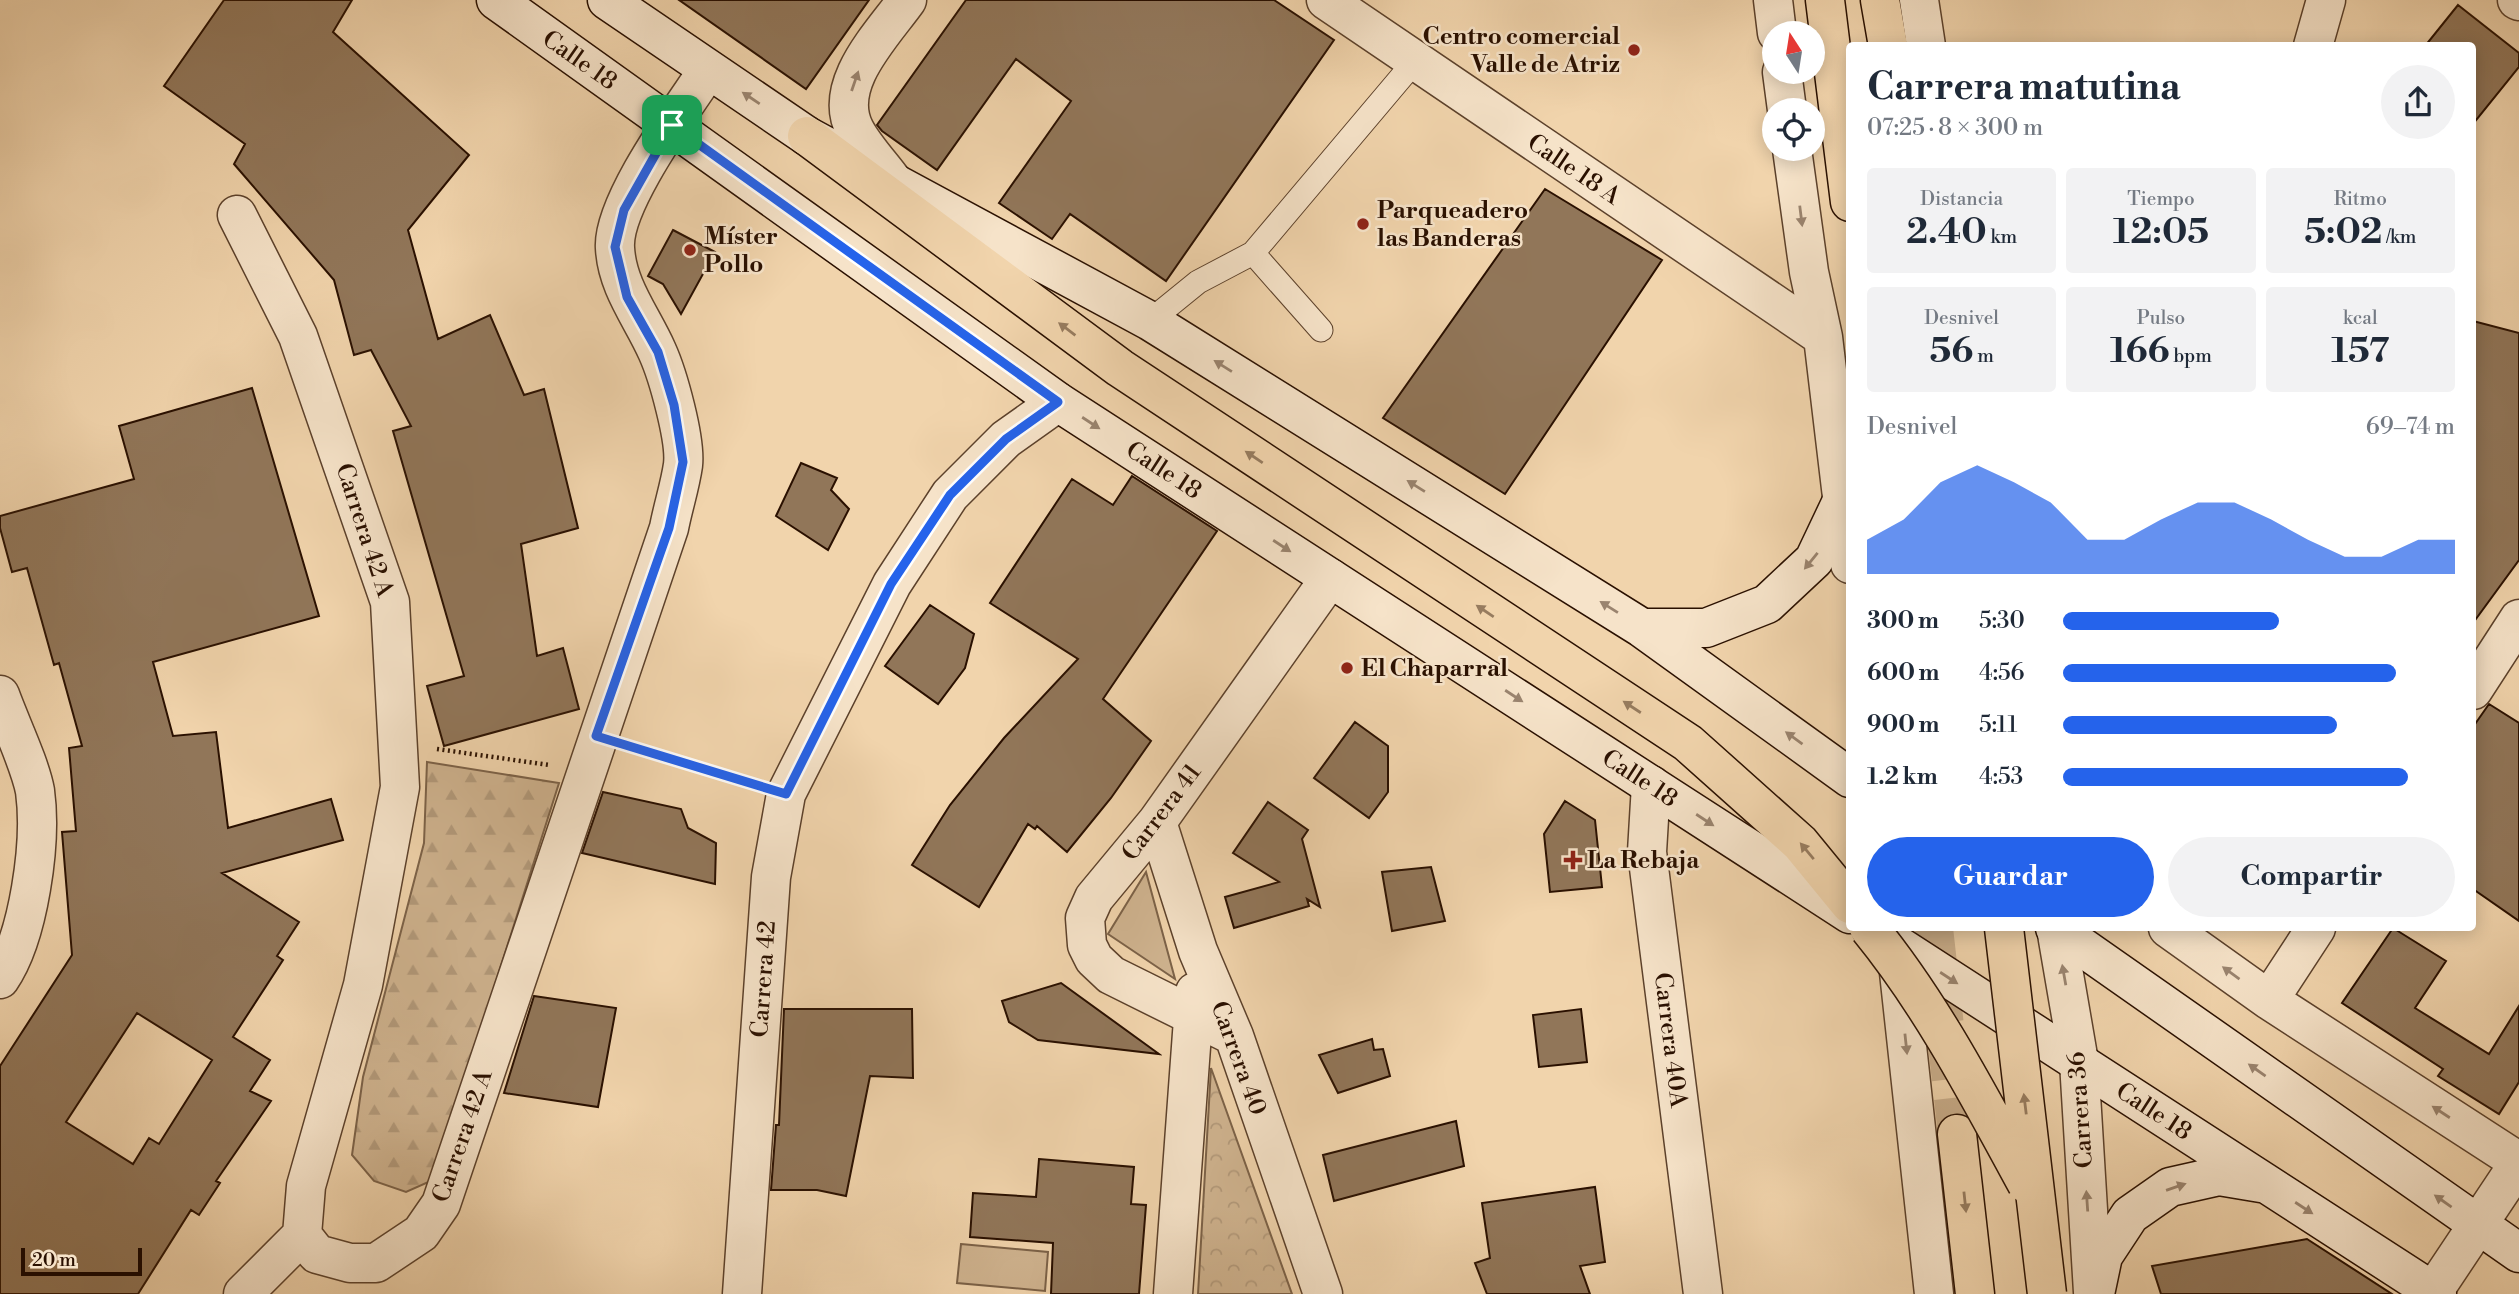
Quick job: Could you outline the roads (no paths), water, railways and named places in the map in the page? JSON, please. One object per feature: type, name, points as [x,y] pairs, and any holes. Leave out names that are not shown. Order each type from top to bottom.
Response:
[{"type":"main road","points":[[1825,0],[1846,170]]},
{"type":"main road","points":[[1880,0],[1887,42]]},
{"type":"main road","points":[[807,136],[1120,368],[1688,743],[1800,843],[1846,899]]},
{"type":"main road","points":[[2004,931],[2047,1294]]},
{"type":"main road","points":[[1882,932],[1894,959],[1974,1086],[2036,1201]]},
{"type":"main road","points":[[1957,1134],[1975,1294]]},
{"type":"street","name":"Calle 18","points":[[496,0],[1058,402],[1846,911]]},
{"type":"street","points":[[607,0],[807,136],[1150,321],[1642,628],[1846,775]]},
{"type":"street","points":[[894,183],[855,130],[847,104],[861,65],[907,0]]},
{"type":"street","name":"Calle 18 A","points":[[1326,0],[1823,337]]},
{"type":"street","points":[[1773,0],[1776,21]]},
{"type":"street","points":[[1919,0],[1925,42]]},
{"type":"street","points":[[2314,42],[2326,0]]},
{"type":"street","name":"Carrera 42 A","points":[[349,1294],[376,1263],[421,1233],[441,1204],[669,528],[683,462],[674,405],[658,352],[627,297],[615,247],[624,210],[672,125],[708,70]]},
{"type":"street","points":[[1794,161],[1808,272],[1823,337],[1846,532]]},
{"type":"street","name":"Carrera 42 A","points":[[237,215],[299,336],[390,602],[400,787],[363,985],[306,1186],[302,1235]]},
{"type":"street","name":"Carrera 42","points":[[736,1286],[771,877],[786,794],[891,584],[950,495],[1006,439],[1058,402]]},
{"type":"street","points":[[1642,628],[1706,628],[1767,604],[1814,560],[1842,501]]},
{"type":"street","name":"Carrera 41","points":[[1234,1036],[1111,975],[1094,959],[1087,946],[1085,918],[1094,898],[1157,822],[1330,578]]},
{"type":"street","points":[[2476,685],[2519,619]]},
{"type":"street","points":[[0,695],[34,791],[34,877],[11,962],[0,979]]},
{"type":"street","name":"Carrera 40A","points":[[1651,785],[1647,852],[1703,1294]]},
{"type":"street","name":"Carrera 40","points":[[1157,822],[1198,951],[1234,1036],[1323,1294]]},
{"type":"street","name":"Carrera 36","points":[[2057,931],[2079,1062],[2094,1294]]},
{"type":"street","points":[[2060,931],[2519,1253]]},
{"type":"street","points":[[2172,931],[2269,1000],[2519,1163],[2435,1293]]},
{"type":"street","points":[[2269,1000],[2314,931]]},
{"type":"street","name":"Calle 18","points":[[1882,932],[2435,1293]]},
{"type":"street","points":[[1882,932],[1934,1294]]},
{"type":"street","points":[[1173,1294],[1198,951]]},
{"type":"street","points":[[2094,1294],[2103,1256],[2130,1215],[2170,1187],[2219,1176],[2267,1184]]},
{"type":"street","points":[[243,1294],[302,1235],[317,1254],[351,1263],[376,1263]]},
{"type":"lane","points":[[1150,321],[1198,282],[1253,253],[1415,61]]},
{"type":"lane","points":[[1253,253],[1321,330]]},
{"type":"tunnel","points":[[1934,931],[1957,1134]]},
{"type":"place","name":"Centro comercial Valle de Atriz","points":[[1634,50]]},
{"type":"place","name":"Parqueadero las Banderas","points":[[1363,224]]},
{"type":"place","name":"Míster Pollo","points":[[690,250]]},
{"type":"place","name":"El Chaparral","points":[[1347,668]]},
{"type":"place","name":"La Rebaja","points":[[1573,860]]}]
